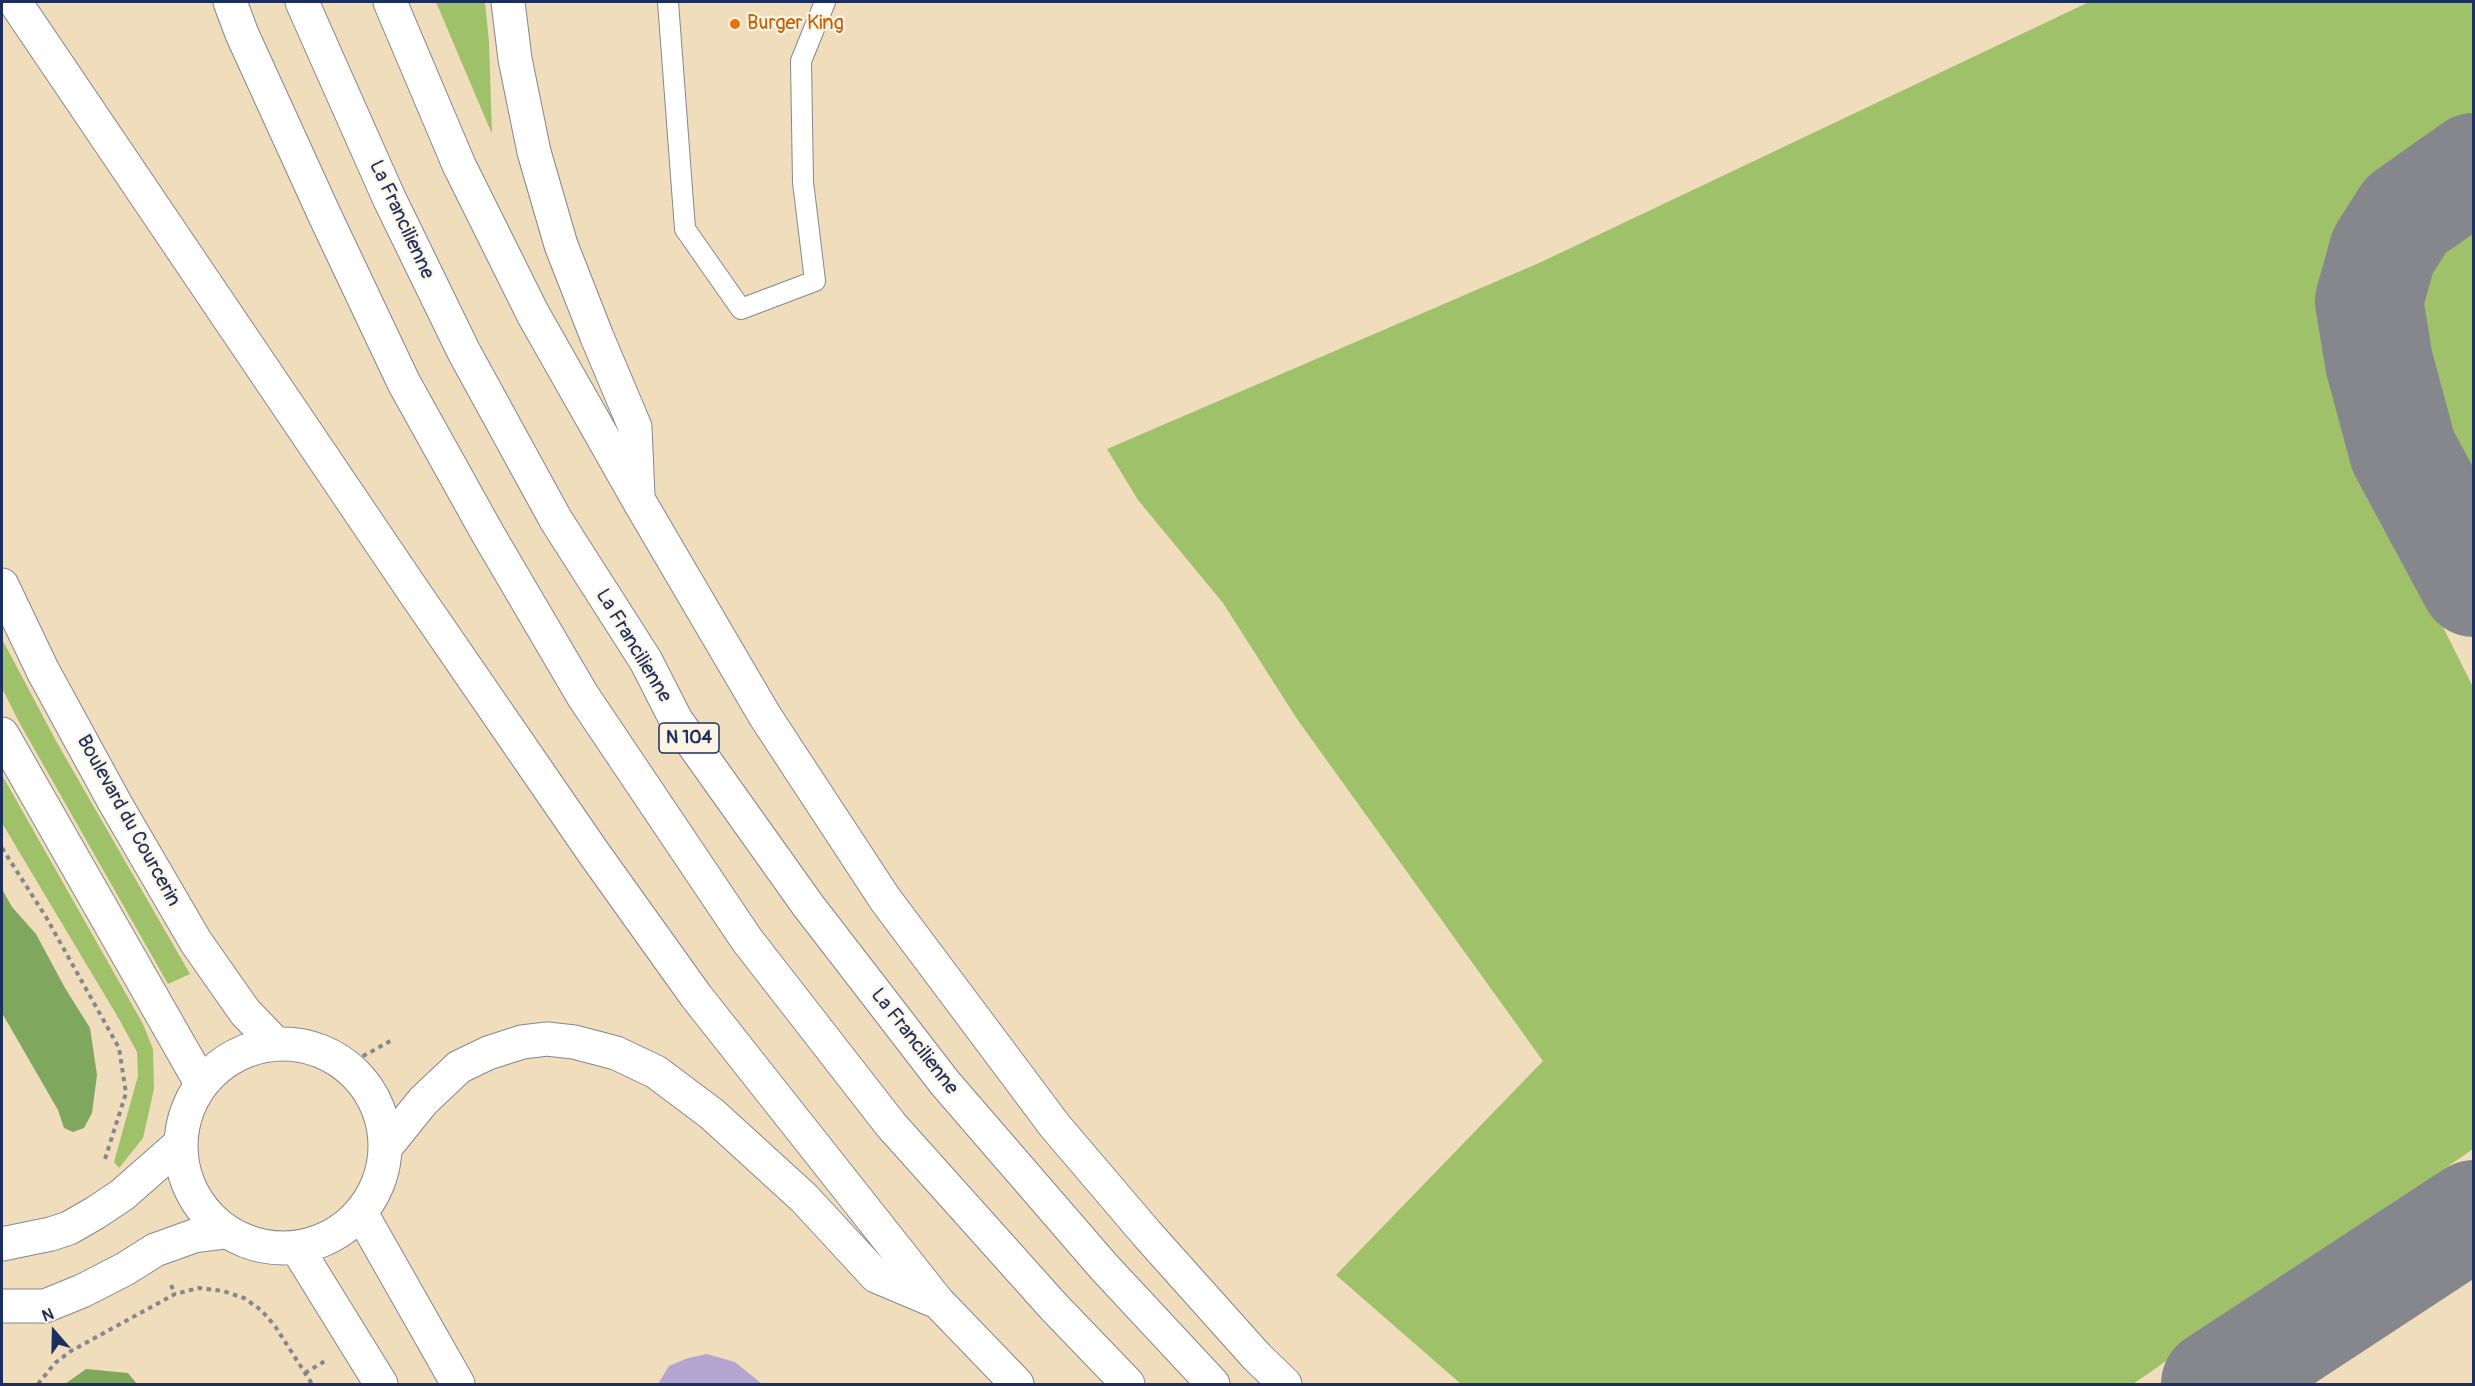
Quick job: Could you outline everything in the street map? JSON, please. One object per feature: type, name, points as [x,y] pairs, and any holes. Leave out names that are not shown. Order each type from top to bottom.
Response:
[{"type":"main road","points":[[230,2],[242,34],[320,205],[404,383],[488,534],[583,696],[747,940],[891,1125],[1054,1307],[1128,1384]]},
{"type":"main road","name":"La Francilienne","points":[[302,2],[389,198],[464,352],[556,520],[646,661],[676,720],[807,904],[945,1083],[1104,1267],[1214,1384]]},
{"type":"main road","points":[[390,2],[459,165],[532,314],[765,716],[885,899],[1056,1126],[1146,1234],[1257,1357],[1285,1384]]},
{"type":"main road","points":[[508,2],[515,59],[534,152],[561,245],[635,427],[639,501]]},
{"type":"main road","points":[[18,6],[600,861],[696,996],[938,1302],[1017,1384]]},
{"type":"main road","name":"Boulevard du Courcerin","points":[[2,585],[43,671],[196,942],[245,1012],[275,1043]]},
{"type":"main road","points":[[2,734],[201,1083]]},
{"type":"main road","points":[[386,1146],[423,1101],[459,1067],[488,1053],[522,1042],[547,1040],[574,1042],[616,1053],[656,1072],[712,1114],[804,1198],[876,1276],[938,1302]]},
{"type":"main road","points":[[275,1043],[309,1047],[325,1052],[347,1065],[368,1088],[381,1116],[386,1146],[383,1170],[374,1193],[361,1213],[342,1230],[321,1242],[297,1248],[272,1248],[249,1243],[226,1232],[201,1209],[185,1178],[180,1144],[186,1112],[201,1083],[222,1063],[247,1049],[275,1043]]},
{"type":"main road","points":[[2,1244],[69,1228],[123,1195],[180,1144]]},
{"type":"main road","points":[[361,1213],[458,1384]]},
{"type":"main road","points":[[4,1307],[45,1306],[116,1274],[155,1250],[194,1236],[226,1232]]},
{"type":"main road","points":[[297,1248],[381,1384]]},
{"type":"lane","points":[[669,2],[685,229],[741,309],[815,280],[803,182],[801,61],[825,2]]},
{"type":"path","points":[[2,848],[46,916],[119,1048],[126,1093],[105,1161],[123,1195]]},
{"type":"path","points":[[347,1065],[392,1040]]},
{"type":"path","points":[[155,1250],[175,1294]]},
{"type":"path","points":[[38,1384],[55,1363],[72,1351],[175,1294],[199,1288],[223,1291],[244,1298],[261,1310],[275,1326],[312,1384]]},
{"type":"green space","points":[[436,2],[485,2],[489,42],[492,134]]},
{"type":"green space","points":[[2089,2],[2473,2],[2473,131],[2410,162],[2347,222],[2328,264],[2321,309],[2338,396],[2364,469],[2473,687],[2473,1149],[2133,1384],[1461,1384],[1336,1275],[1543,1061],[1297,719],[1223,603],[1138,500],[1107,449],[1539,263]]},
{"type":"green space","points":[[2473,227],[2473,479],[2447,425],[2429,359],[2418,292],[2439,260],[2463,234]]},
{"type":"green space","points":[[2,639],[56,741],[190,974],[168,984],[19,722],[2,688]]},
{"type":"green space","points":[[2,775],[143,1024],[153,1049],[154,1089],[143,1138],[119,1168],[114,1162],[138,1076],[137,1052],[2,823]]},
{"type":"green space","points":[[2,889],[12,907],[36,934],[90,1028],[97,1075],[92,1113],[84,1128],[73,1132],[64,1128],[58,1110],[2,1013]]},
{"type":"green space","points":[[86,1369],[128,1373],[137,1384],[65,1384]]},
{"type":"building","points":[[707,1354],[735,1362],[762,1384],[658,1384],[669,1366],[688,1358]]},
{"type":"taxiway","points":[[2474,167],[2406,215],[2383,251],[2369,301],[2379,362],[2403,451],[2474,583]]},
{"type":"taxiway","points":[[2215,1384],[2474,1214]]},
{"type":"place","name":"Burger King","points":[[735,24]]}]
